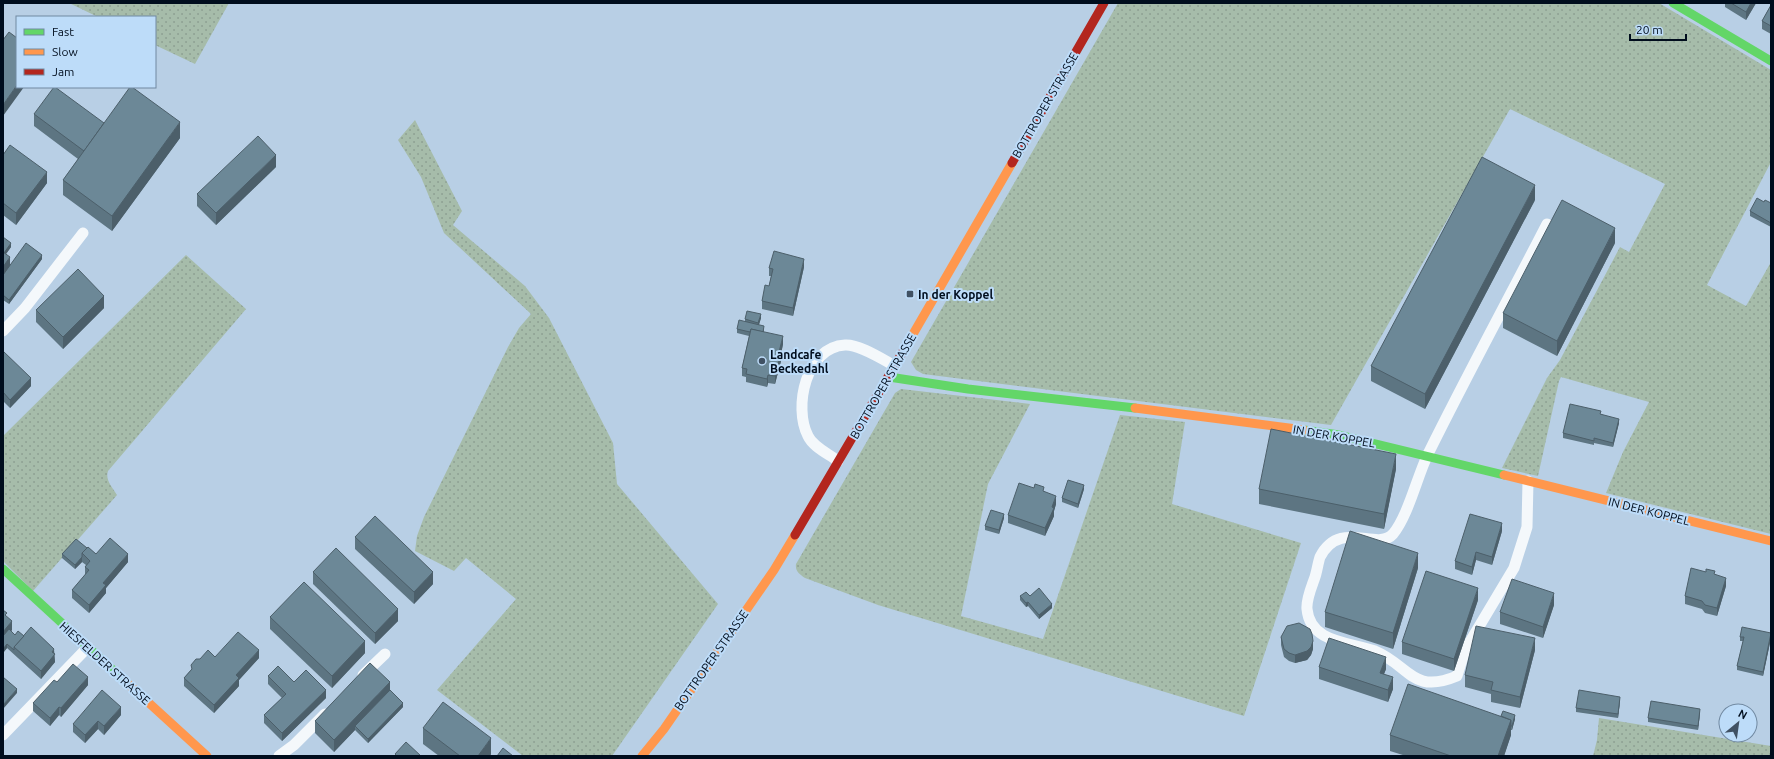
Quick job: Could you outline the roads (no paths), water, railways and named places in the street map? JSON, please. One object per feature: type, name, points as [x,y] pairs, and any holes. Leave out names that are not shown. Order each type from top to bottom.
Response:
[{"type":"street","name":"BOTTROPER STRASSE","points":[[642,756],[664,729],[774,570],[889,377],[1104,3]]},
{"type":"street","points":[[1673,3],[1771,61]]},
{"type":"street","name":"IN DER KOPPEL","points":[[889,377],[968,389],[1194,415],[1339,435],[1771,541]]},
{"type":"street","name":"HIESFELDER STRASSE","points":[[5,575],[88,647],[207,756]]},
{"type":"lane","points":[[1528,481],[1527,527],[1514,568],[1465,650],[1457,676],[1445,681],[1433,683],[1414,678],[1387,656],[1334,640],[1321,634],[1310,624],[1307,607],[1320,558],[1329,545],[1338,538],[1356,537],[1381,540],[1392,535],[1400,523],[1427,456],[1547,224]]},
{"type":"lane","points":[[3,331],[25,308],[83,233]]},
{"type":"lane","points":[[838,461],[813,444],[808,436],[802,417],[803,391],[809,373],[819,357],[831,347],[846,345],[858,347],[895,366]]},
{"type":"lane","points":[[3,735],[88,647]]},
{"type":"lane","points":[[358,681],[385,654]]},
{"type":"lane","points":[[280,756],[294,745],[331,708]]},
{"type":"place","name":"In der Koppel","points":[[910,294]]},
{"type":"place","name":"Landcafe Beckedahl","points":[[762,361]]}]
